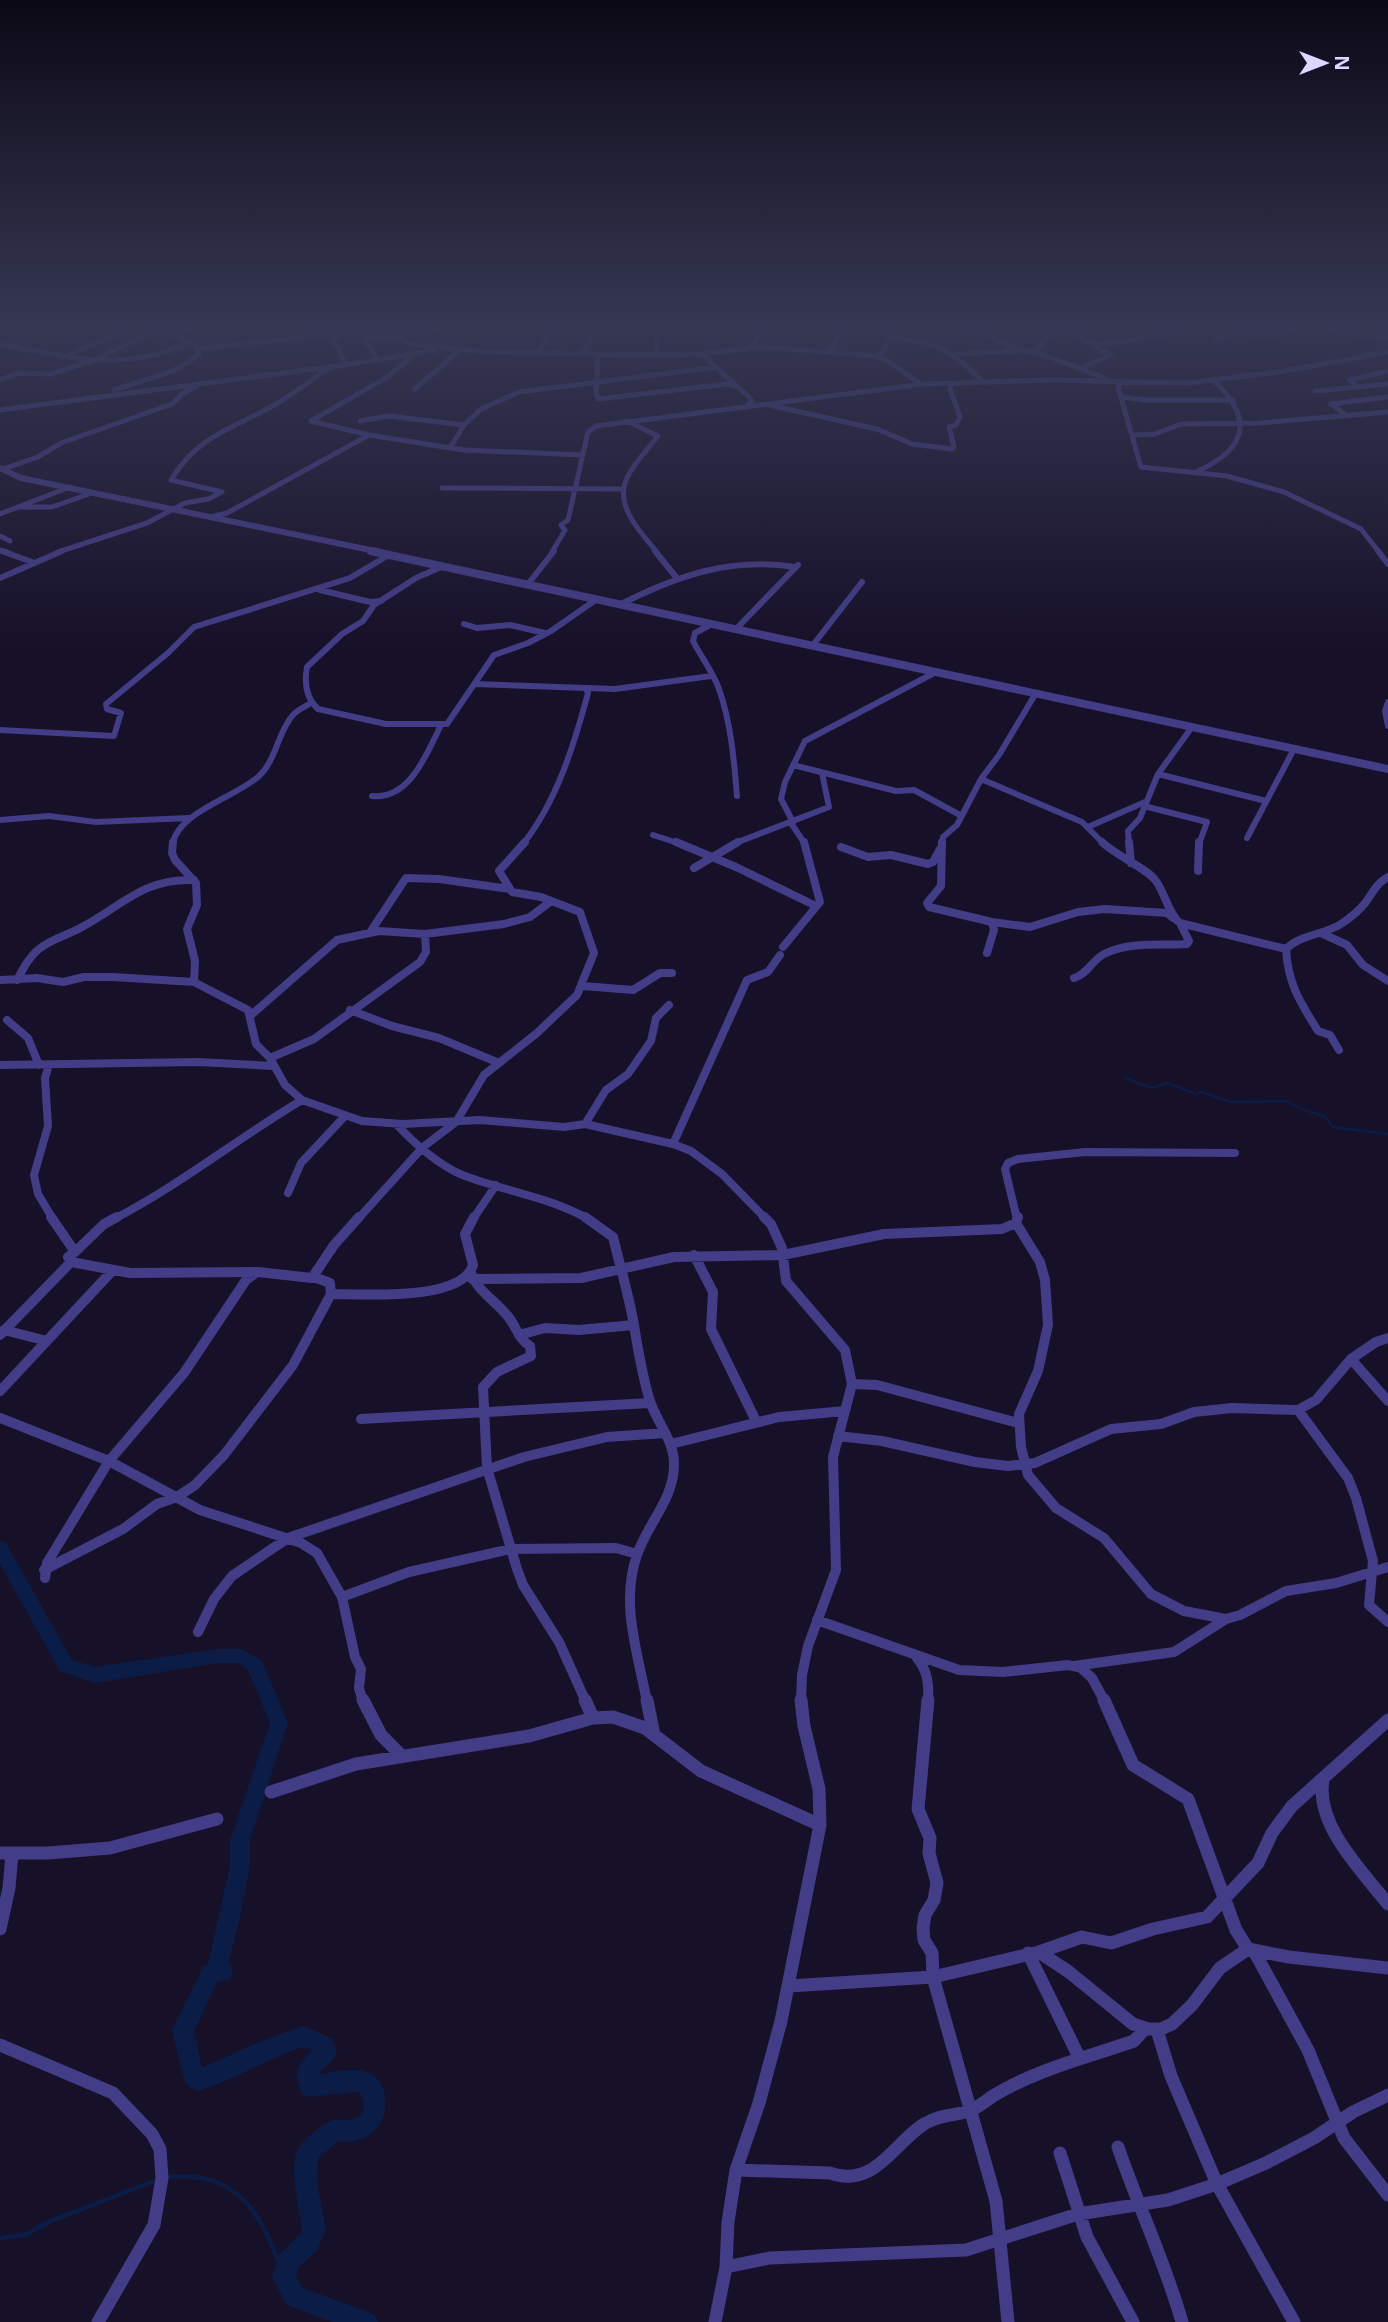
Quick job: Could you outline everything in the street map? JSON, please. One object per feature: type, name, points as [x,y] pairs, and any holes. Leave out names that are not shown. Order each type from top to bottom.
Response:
[{"type":"street","points":[[1,469],[38,457],[61,443],[88,433]]},
{"type":"street","points":[[0,578],[75,545],[147,523],[185,503],[218,496],[222,492],[171,480],[195,447],[216,433]]},
{"type":"street","points":[[363,433],[450,448],[509,454],[583,455]]},
{"type":"street","points":[[450,448],[459,433]]},
{"type":"street","points":[[528,584],[561,539],[565,529],[561,525],[568,521],[589,433]]},
{"type":"street","points":[[653,433],[658,436],[630,472],[624,489],[624,503],[628,513],[676,578]]},
{"type":"street","points":[[887,433],[918,445],[951,449],[954,447],[951,433]]},
{"type":"street","points":[[1157,433],[1134,435],[1136,454],[1141,467],[1227,476],[1263,485],[1334,514],[1361,529],[1388,564]]},
{"type":"street","points":[[1194,472],[1224,456],[1242,433]]},
{"type":"street","points":[[222,517],[369,435]]},
{"type":"street","points":[[1,469],[16,477],[208,517],[222,517],[387,556],[623,603],[1388,769]]},
{"type":"street","points":[[0,514],[70,487]]},
{"type":"street","points":[[442,488],[624,489]]},
{"type":"street","points":[[19,507],[52,507],[92,492]]},
{"type":"street","points":[[0,537],[10,541]]},
{"type":"street","points":[[0,550],[32,562]]},
{"type":"street","points":[[0,730],[114,736],[121,713],[107,709],[106,704],[168,653],[194,627],[318,590],[358,575],[387,556]]},
{"type":"street","points":[[623,603],[676,578],[730,562],[744,565],[771,562],[797,566],[736,629]]},
{"type":"street","points":[[441,567],[416,578],[370,609],[363,621],[342,634],[307,667],[305,674],[311,703],[318,709],[386,724],[447,724],[494,654],[547,633],[597,599]]},
{"type":"street","points":[[813,645],[862,582]]},
{"type":"street","points":[[318,590],[370,602],[381,601]]},
{"type":"street","points":[[464,624],[477,628],[510,625],[547,633]]},
{"type":"street","points":[[712,624],[703,627],[693,638],[700,658],[718,688],[733,738],[737,796]]},
{"type":"street","points":[[673,1144],[747,979],[768,971],[820,897],[805,843],[781,799],[805,741],[936,673]]},
{"type":"street","points":[[475,684],[627,688],[711,676]]},
{"type":"street","points":[[314,1277],[334,1245],[423,1147],[456,1122],[481,1079],[557,1015],[583,986],[586,967],[594,953],[586,935],[583,917],[572,908],[537,896],[516,894],[510,889],[500,869],[527,839],[560,781],[589,693],[586,689]]},
{"type":"street","points":[[1036,693],[999,755],[981,779],[957,825],[943,837],[941,886],[928,900],[927,905],[992,922],[1030,927],[1077,912],[1111,908],[1167,913],[1177,921],[1286,949]]},
{"type":"street","points":[[1388,702],[1385,711],[1388,726]]},
{"type":"street","points":[[194,982],[195,961],[187,929],[197,905],[194,880],[182,869],[172,853],[177,831],[190,818],[231,797],[239,788],[259,777],[293,714],[311,703]]},
{"type":"street","points":[[372,796],[379,799],[399,792],[442,725]]},
{"type":"street","points":[[1131,863],[1128,831],[1140,818],[1158,774],[1192,727]]},
{"type":"street","points":[[1247,838],[1294,749]]},
{"type":"street","points":[[793,765],[896,791],[914,790],[960,815]]},
{"type":"street","points":[[694,868],[728,846],[830,807],[822,773]]},
{"type":"street","points":[[1158,774],[1266,801]]},
{"type":"street","points":[[981,779],[1071,816],[1088,827],[1108,850],[1155,879],[1189,942],[1146,943],[1118,948],[1102,954],[1087,972],[1074,978]]},
{"type":"street","points":[[1088,827],[1144,804],[1207,822],[1199,841],[1198,871]]},
{"type":"street","points":[[0,820],[49,816],[96,822],[190,818]]},
{"type":"street","points":[[653,835],[711,856],[816,906]]},
{"type":"street","points":[[841,847],[868,857],[891,855],[928,864],[933,862],[941,847]]},
{"type":"street","points":[[17,980],[37,950],[56,937],[81,927],[119,902],[182,869]]},
{"type":"street","points":[[1286,949],[1299,938],[1323,934],[1359,910],[1376,884],[1388,877]]},
{"type":"street","points":[[371,932],[407,878],[510,889]]},
{"type":"street","points":[[166,879],[194,880]]},
{"type":"street","points":[[250,1016],[331,944],[371,932],[425,934],[486,927],[524,919],[550,902]]},
{"type":"street","points":[[987,953],[993,930],[992,922]]},
{"type":"street","points":[[0,1065],[271,1062],[314,1039],[350,1010],[420,962],[426,952],[425,934]]},
{"type":"street","points":[[1323,934],[1347,945],[1363,965],[1388,981]]},
{"type":"street","points":[[1286,949],[1287,972],[1294,991],[1318,1031],[1330,1035],[1339,1051]]},
{"type":"street","points":[[26,965],[41,979]]},
{"type":"street","points":[[583,986],[628,991],[639,987],[656,973],[672,973]]},
{"type":"street","points":[[0,980],[41,979],[63,982],[84,977],[113,977],[194,982],[242,1005],[250,1016],[253,1037],[285,1085],[302,1100],[362,1121],[396,1124],[480,1120],[565,1127],[585,1124],[673,1144],[699,1156],[716,1169],[761,1214],[776,1233],[783,1255],[786,1281],[845,1350],[852,1384],[833,1458],[836,1570],[830,1595],[817,1620],[803,1669],[801,1693],[803,1713],[819,1777],[822,1807],[820,1825],[789,1986],[759,2103],[736,2170],[728,2222],[726,2267],[716,2322]]},
{"type":"street","points":[[585,1124],[606,1090],[628,1074],[651,1041],[656,1018],[669,1005]]},
{"type":"street","points":[[350,1010],[392,1026],[439,1038],[499,1063]]},
{"type":"street","points":[[7,1020],[25,1033],[32,1044],[38,1065]]},
{"type":"street","points":[[49,1065],[44,1078],[49,1120],[34,1177],[48,1212],[62,1229],[73,1257],[112,1271],[258,1272],[307,1279],[314,1277],[330,1283],[331,1294],[293,1365],[264,1406],[224,1455],[195,1485],[177,1497],[157,1504],[137,1520],[44,1574],[109,1461],[184,1373],[246,1280],[258,1272]]},
{"type":"street","points":[[2,1332],[104,1224],[155,1198],[254,1128],[302,1100]]},
{"type":"street","points":[[288,1193],[302,1163],[345,1116]]},
{"type":"street","points":[[396,1124],[456,1172],[565,1209],[604,1228],[613,1237],[634,1325],[637,1356],[650,1403],[671,1444],[673,1478],[667,1499],[637,1554],[629,1609],[654,1735]]},
{"type":"street","points":[[1226,1619],[1184,1611],[1151,1594],[1110,1543],[1056,1508],[1037,1488],[1024,1465],[1018,1423],[1023,1402],[1038,1371],[1048,1325],[1045,1280],[1040,1262],[1016,1223],[1018,1216],[1005,1169],[1008,1163],[1018,1159],[1085,1152],[1235,1153]]},
{"type":"street","points":[[496,1185],[463,1237],[473,1262],[471,1275],[485,1298],[508,1316],[523,1343],[530,1346],[531,1356],[487,1379],[483,1387],[482,1412],[487,1468],[523,1585],[559,1642],[593,1718]]},
{"type":"street","points":[[331,1294],[410,1294],[448,1285],[471,1275],[540,1280],[592,1277],[657,1260],[694,1255],[783,1255],[860,1237],[983,1231],[1002,1229],[1016,1223]]},
{"type":"street","points":[[694,1255],[713,1292],[711,1329],[714,1337],[756,1420]]},
{"type":"street","points":[[0,1391],[112,1271]]},
{"type":"street","points":[[519,1335],[545,1328],[579,1330],[634,1325]]},
{"type":"street","points":[[2,1332],[47,1341]]},
{"type":"street","points":[[838,1436],[882,1441],[975,1462],[1024,1465],[1052,1456],[1111,1429],[1161,1424],[1194,1412],[1232,1408],[1298,1410],[1316,1400],[1351,1359],[1376,1342],[1388,1338]]},
{"type":"street","points":[[1351,1359],[1388,1401]]},
{"type":"street","points":[[852,1384],[877,1385],[1018,1423]]},
{"type":"street","points":[[361,1419],[650,1403]]},
{"type":"street","points":[[1298,1410],[1348,1478],[1356,1497],[1373,1571],[1369,1605],[1388,1622]]},
{"type":"street","points":[[671,1444],[756,1420],[798,1412],[845,1411]]},
{"type":"street","points":[[0,1418],[109,1461],[200,1510],[288,1538],[317,1553],[342,1598],[360,1669],[359,1688],[365,1709],[382,1735],[401,1756]]},
{"type":"street","points":[[198,1632],[213,1597],[226,1581],[253,1558],[288,1538],[487,1468],[585,1441],[664,1433]]},
{"type":"street","points":[[342,1598],[409,1572],[511,1549],[616,1548],[637,1554]]},
{"type":"street","points":[[817,1620],[853,1631],[917,1658],[977,1673],[1074,1666],[1174,1652],[1226,1619],[1240,1615],[1286,1591],[1336,1583],[1388,1567]]},
{"type":"street","points":[[917,1658],[925,1668],[929,1689],[918,1809],[930,1838],[929,1853],[937,1883],[934,1900],[925,1915],[924,1940],[932,1953],[933,1977],[973,2110],[996,2201],[1002,2236],[1008,2322]]},
{"type":"street","points":[[1074,1666],[1092,1678],[1133,1765],[1188,1799],[1236,1930],[1251,1950],[1308,2050],[1337,2123],[1352,2150],[1388,2195]]},
{"type":"street","points":[[271,1792],[346,1767],[529,1737],[593,1718],[624,1719],[654,1735],[701,1772],[820,1825]]},
{"type":"street","points":[[789,1986],[933,1977],[1034,1953],[1082,1937],[1111,1943],[1153,1929],[1207,1917],[1258,1863],[1272,1833],[1304,1793],[1388,1720]]},
{"type":"street","points":[[1324,1778],[1320,1792],[1325,1812],[1356,1862],[1388,1904]]},
{"type":"street","points":[[0,1929],[9,1888],[6,1853],[110,1847],[217,1819]]},
{"type":"street","points":[[736,2170],[830,2172],[844,2178],[863,2174],[895,2153],[926,2123],[938,2116],[973,2110],[994,2095],[1080,2059],[1134,2041],[1151,2030],[1178,2021],[1218,1969],[1251,1950],[1388,1969]]},
{"type":"street","points":[[1034,1953],[1151,2030],[1217,2184],[1294,2322]]},
{"type":"street","points":[[1034,1953],[1080,2059]]},
{"type":"street","points":[[0,2045],[113,2093],[152,2134],[160,2149],[162,2178],[154,2225],[98,2322]]},
{"type":"street","points":[[726,2267],[770,2258],[966,2250],[1002,2236],[1032,2231],[1077,2214],[1138,2206],[1217,2184],[1294,2150],[1388,2095]]},
{"type":"street","points":[[1118,2147],[1138,2206],[1169,2276],[1182,2322]]},
{"type":"street","points":[[1060,2153],[1077,2214],[1107,2277],[1133,2322]]},
{"type":"waterway","points":[[1125,1078],[1152,1088],[1168,1083],[1196,1094],[1202,1092],[1230,1102],[1287,1101],[1301,1109],[1324,1116],[1333,1127],[1388,1134]]},
{"type":"waterway","points":[[0,1548],[66,1666],[95,1675],[217,1656],[241,1656],[255,1665],[279,1723],[240,1840],[240,1865],[218,1962],[223,1972],[211,1973],[183,2030],[192,2072],[198,2080],[303,2036],[324,2045],[326,2051],[307,2071],[310,2086],[362,2081],[369,2087],[376,2102],[373,2116],[368,2122],[352,2131],[336,2130],[307,2153],[306,2182],[314,2229],[309,2243],[287,2262],[284,2278],[295,2297],[366,2322]]},
{"type":"waterway","points":[[166,2177],[191,2176],[213,2181],[230,2189],[245,2201],[267,2235],[284,2278]]},
{"type":"waterway","points":[[0,2238],[25,2235],[51,2221],[157,2180]]}]
